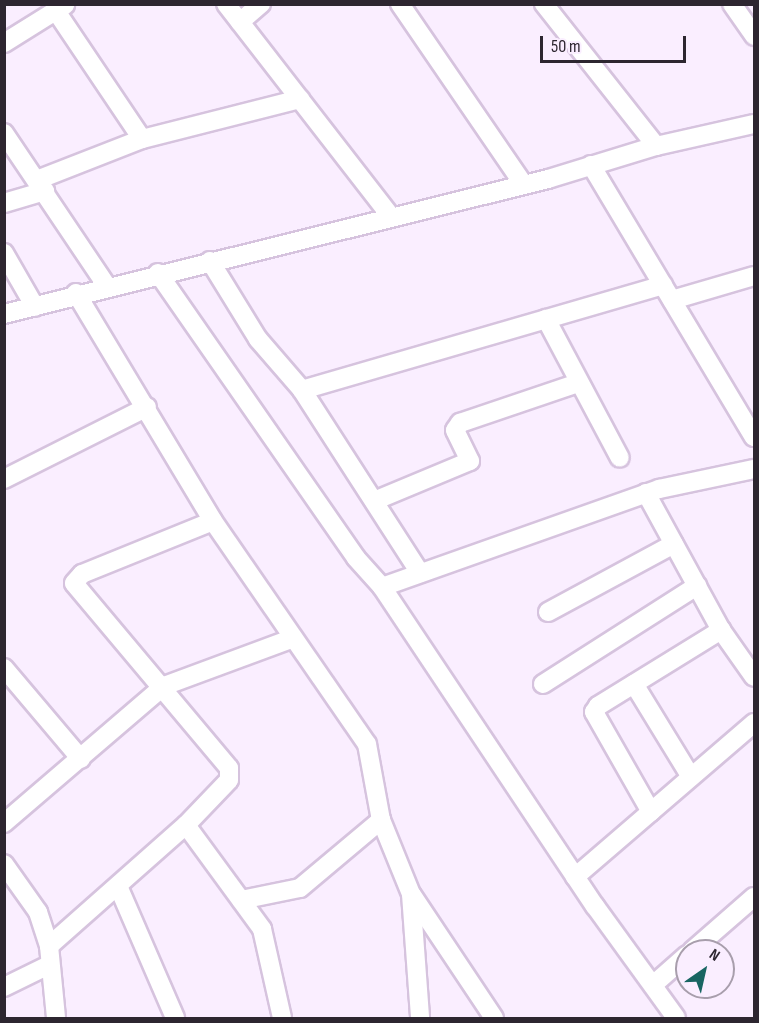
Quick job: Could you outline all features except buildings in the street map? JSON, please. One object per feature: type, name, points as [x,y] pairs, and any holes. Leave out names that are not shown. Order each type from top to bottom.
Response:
[{"type":"street","points":[[226,4],[391,217]]},
{"type":"street","points":[[240,22],[261,4]]},
{"type":"street","points":[[400,4],[524,185]]},
{"type":"street","points":[[543,4],[656,146]]},
{"type":"street","points":[[732,4],[754,36]]},
{"type":"street","points":[[4,44],[61,8],[142,139]]},
{"type":"street","points":[[4,204],[142,139],[300,99]]},
{"type":"street","points":[[4,314],[35,307],[76,293],[524,185],[656,146],[754,124]]},
{"type":"street","points":[[4,133],[107,286]]},
{"type":"street","points":[[591,165],[754,438]]},
{"type":"street","points":[[4,254],[35,307]]},
{"type":"street","points":[[210,261],[258,339],[302,390],[420,573]]},
{"type":"street","points":[[158,273],[356,558],[382,587],[575,877],[676,1018]]},
{"type":"street","points":[[302,390],[546,320],[754,276]]},
{"type":"street","points":[[76,293],[147,407],[213,521],[291,639],[367,744],[381,820],[411,894],[494,1018]]},
{"type":"street","points":[[546,320],[620,458]]},
{"type":"street","points":[[374,501],[470,461],[455,430],[460,423],[578,383]]},
{"type":"street","points":[[4,479],[147,407]]},
{"type":"street","points":[[382,587],[646,493],[754,469]]},
{"type":"street","points":[[646,493],[721,630],[754,677]]},
{"type":"street","points":[[49,946],[186,825],[226,785],[231,774],[164,686],[74,583],[82,574],[213,521]]},
{"type":"street","points":[[548,612],[674,544]]},
{"type":"street","points":[[543,684],[697,586]]},
{"type":"street","points":[[651,812],[594,718],[598,706],[721,630]]},
{"type":"street","points":[[4,823],[164,686],[291,639]]},
{"type":"street","points":[[4,669],[81,759]]},
{"type":"street","points":[[634,684],[691,777]]},
{"type":"street","points":[[575,877],[754,723]]},
{"type":"street","points":[[241,900],[300,888],[381,820]]},
{"type":"street","points":[[186,825],[241,900],[266,939],[282,1018]]},
{"type":"street","points":[[4,864],[38,912],[49,946],[49,965],[56,1018]]},
{"type":"street","points":[[118,886],[175,1018]]},
{"type":"street","points":[[411,894],[420,1018]]},
{"type":"street","points":[[706,939],[754,897]]},
{"type":"street","points":[[4,987],[49,965]]},
{"type":"street","points":[[652,985],[675,965]]}]
